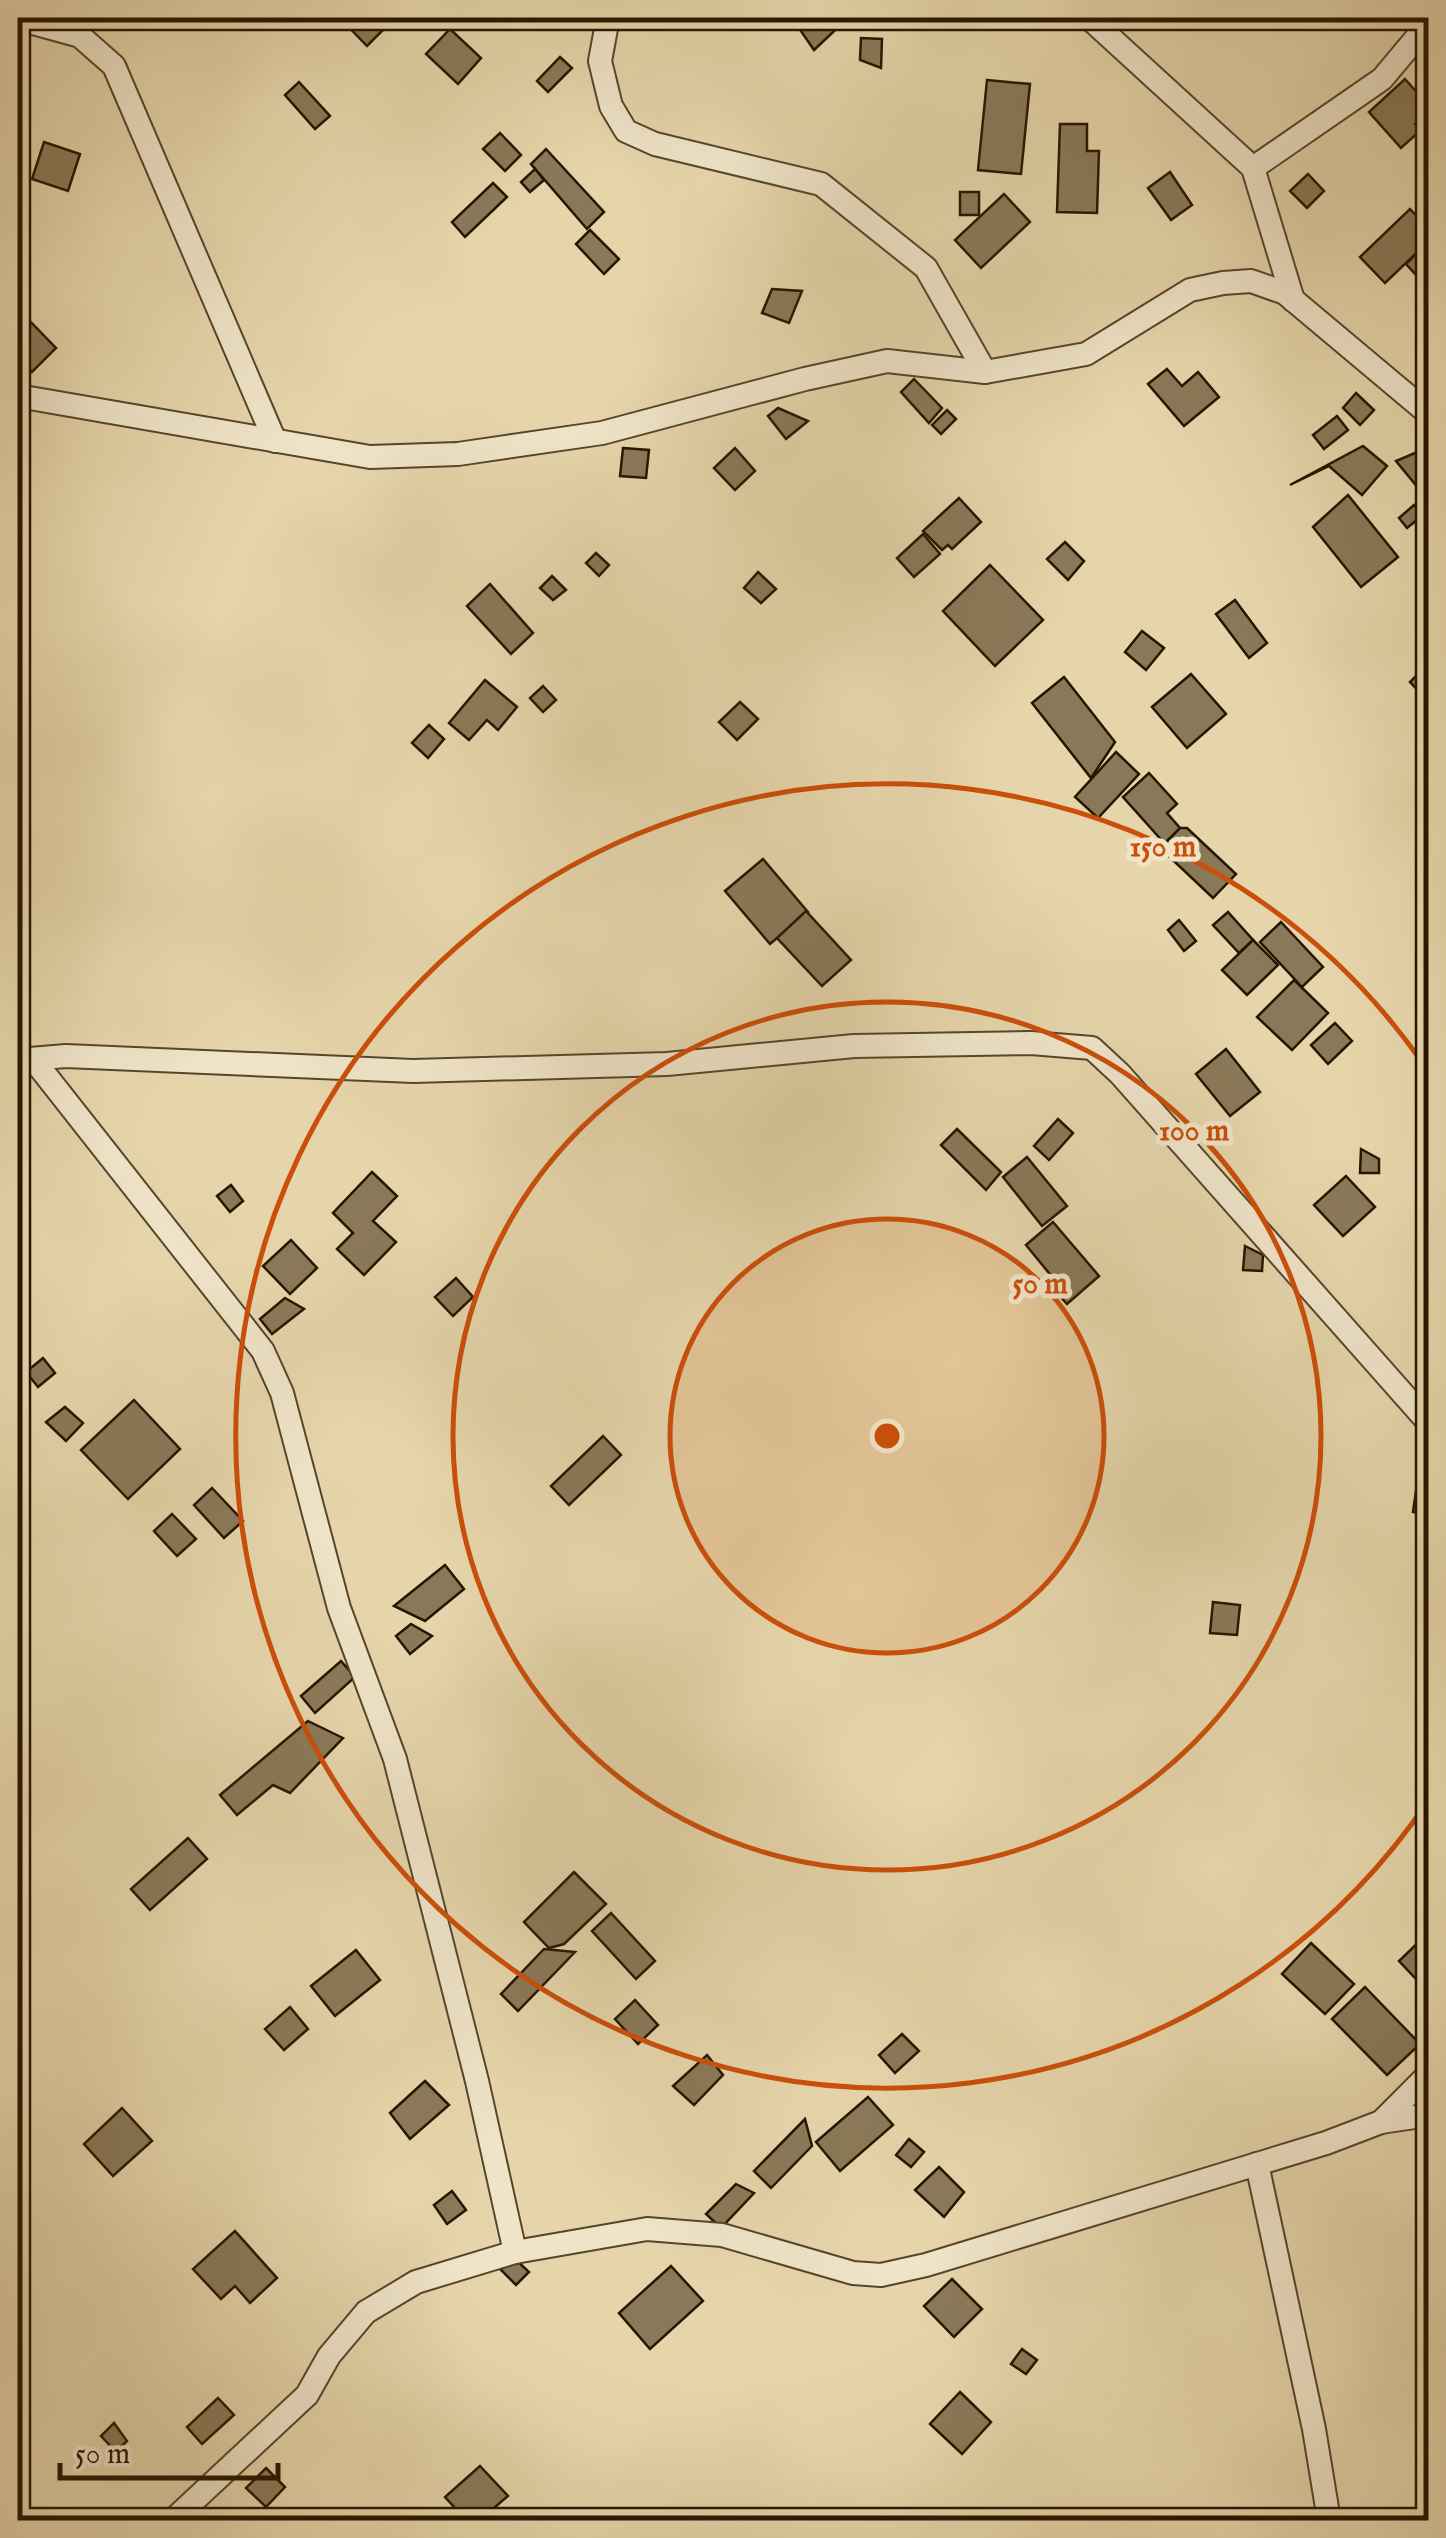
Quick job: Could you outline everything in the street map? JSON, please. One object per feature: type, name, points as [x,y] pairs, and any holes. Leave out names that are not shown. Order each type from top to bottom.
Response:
[{"type":"street","points":[[608,18],[600,62],[612,106],[626,130],[654,144],[822,184],[926,268],[985,372]]},
{"type":"street","points":[[1089,18],[1253,168],[1293,300]]},
{"type":"street","points":[[18,20],[74,27],[114,66],[275,441]]},
{"type":"street","points":[[1253,168],[1382,79],[1428,24]]},
{"type":"street","points":[[18,396],[370,457],[458,454],[602,434],[804,379],[887,361],[985,372],[1086,354],[1190,290],[1251,282],[1285,293],[1428,413]]},
{"type":"street","points":[[25,1059],[66,1056],[413,1071],[667,1064],[854,1046],[1030,1044],[1092,1048],[1120,1074],[1428,1422]]},
{"type":"street","points":[[25,1059],[264,1351],[282,1393],[339,1608],[395,1759],[477,2082],[515,2252]]},
{"type":"street","points":[[1382,2122],[1428,2075]]},
{"type":"street","points":[[173,2520],[307,2395],[330,2356],[366,2312],[416,2282],[515,2252],[647,2229],[722,2235],[854,2273],[882,2275],[1257,2164],[1382,2122],[1428,2115]]},
{"type":"street","points":[[1257,2164],[1314,2429],[1329,2520]]},
{"type":"building","points":[[340,18],[395,18],[367,46]]},
{"type":"building","points":[[792,18],[846,18],[847,19],[814,50]]},
{"type":"building","points":[[450,29],[481,58],[458,84],[426,54]]},
{"type":"building","points":[[861,38],[882,39],[881,68],[860,60]]},
{"type":"building","points":[[560,57],[572,68],[548,92],[537,81]]},
{"type":"building","points":[[1405,79],[1428,105],[1428,112],[1415,124],[1421,130],[1401,148],[1369,112]]},
{"type":"building","points":[[987,80],[1030,84],[1021,174],[978,170]]},
{"type":"building","points":[[299,82],[330,116],[315,129],[285,95]]},
{"type":"building","points":[[1060,124],[1087,124],[1087,151],[1099,151],[1097,213],[1057,212]]},
{"type":"building","points":[[500,133],[521,155],[505,171],[483,149]]},
{"type":"building","points":[[44,142],[80,154],[68,191],[32,179]]},
{"type":"building","points":[[546,149],[604,212],[587,229],[531,164]]},
{"type":"building","points":[[535,169],[544,180],[530,192],[521,182]]},
{"type":"building","points":[[1170,172],[1192,205],[1171,220],[1148,188]]},
{"type":"building","points":[[1308,174],[1324,191],[1307,208],[1290,191]]},
{"type":"building","points":[[493,183],[507,197],[465,237],[452,222]]},
{"type":"building","points":[[960,192],[979,192],[979,215],[960,215]]},
{"type":"building","points":[[1004,194],[1030,222],[981,268],[955,240]]},
{"type":"building","points":[[1410,209],[1428,228],[1428,242],[1385,283],[1360,257]]},
{"type":"building","points":[[590,230],[619,259],[604,274],[576,244]]},
{"type":"building","points":[[1428,242],[1428,288],[1406,264]]},
{"type":"building","points":[[772,289],[802,291],[789,323],[762,313]]},
{"type":"building","points":[[22,313],[56,348],[32,372],[18,356],[18,317]]},
{"type":"building","points":[[1167,369],[1182,386],[1198,372],[1219,397],[1184,426],[1148,384]]},
{"type":"building","points":[[914,379],[942,408],[929,423],[901,392]]},
{"type":"building","points":[[1356,393],[1374,410],[1360,425],[1343,408]]},
{"type":"building","points":[[778,408],[808,421],[786,439],[768,416]]},
{"type":"building","points":[[947,410],[956,419],[941,434],[932,425]]},
{"type":"building","points":[[1337,416],[1348,430],[1324,449],[1313,435]]},
{"type":"building","points":[[1363,446],[1387,466],[1362,495],[1329,466],[1290,485]]},
{"type":"building","points":[[623,448],[649,450],[646,478],[620,476]]},
{"type":"building","points":[[735,448],[755,471],[735,490],[714,468]]},
{"type":"building","points":[[1422,450],[1428,457],[1428,482],[1419,489],[1396,461]]},
{"type":"building","points":[[1348,495],[1398,557],[1361,587],[1313,527]]},
{"type":"building","points":[[959,498],[981,522],[952,549],[948,545],[942,550],[923,531]]},
{"type":"building","points":[[1414,505],[1423,515],[1407,528],[1399,518]]},
{"type":"building","points":[[923,534],[940,554],[914,577],[897,558]]},
{"type":"building","points":[[1065,542],[1084,561],[1068,580],[1047,559]]},
{"type":"building","points":[[596,553],[609,565],[599,576],[586,563]]},
{"type":"building","points":[[990,565],[1043,620],[995,666],[943,611]]},
{"type":"building","points":[[758,572],[776,589],[761,603],[744,588]]},
{"type":"building","points":[[552,576],[566,590],[553,600],[540,588]]},
{"type":"building","points":[[490,584],[533,633],[511,654],[467,606]]},
{"type":"building","points":[[1235,600],[1267,643],[1249,658],[1216,614]]},
{"type":"building","points":[[1142,631],[1164,648],[1146,670],[1125,652]]},
{"type":"building","points":[[1428,664],[1428,701],[1410,682]]},
{"type":"building","points":[[1191,674],[1226,714],[1187,748],[1152,707]]},
{"type":"building","points":[[1064,677],[1115,742],[1091,778],[1032,703]]},
{"type":"building","points":[[485,680],[517,707],[498,730],[487,720],[469,740],[449,723]]},
{"type":"building","points":[[543,686],[556,700],[543,712],[530,698]]},
{"type":"building","points":[[740,702],[758,719],[737,740],[719,722]]},
{"type":"building","points":[[429,725],[444,739],[428,758],[412,743]]},
{"type":"building","points":[[1116,752],[1139,774],[1098,818],[1075,797]]},
{"type":"building","points":[[1149,773],[1177,804],[1167,813],[1180,828],[1165,844],[1123,797]]},
{"type":"building","points":[[1180,828],[1187,828],[1236,874],[1213,898],[1160,848]]},
{"type":"building","points":[[763,859],[808,912],[770,944],[725,891]]},
{"type":"building","points":[[806,911],[851,960],[822,986],[777,938]]},
{"type":"building","points":[[1228,912],[1253,940],[1239,953],[1213,925]]},
{"type":"building","points":[[1179,920],[1196,941],[1184,951],[1168,930]]},
{"type":"building","points":[[1281,922],[1323,967],[1302,987],[1260,942]]},
{"type":"building","points":[[1253,940],[1278,965],[1247,995],[1222,970]]},
{"type":"building","points":[[1294,980],[1328,1013],[1292,1050],[1257,1017]]},
{"type":"building","points":[[1335,1023],[1352,1041],[1328,1064],[1311,1045]]},
{"type":"building","points":[[1226,1049],[1260,1092],[1230,1116],[1196,1074]]},
{"type":"building","points":[[1058,1119],[1073,1133],[1049,1160],[1034,1146]]},
{"type":"building","points":[[957,1129],[1001,1172],[986,1190],[941,1145]]},
{"type":"building","points":[[1361,1149],[1379,1159],[1379,1173],[1360,1173]]},
{"type":"building","points":[[1027,1157],[1067,1206],[1042,1226],[1003,1177]]},
{"type":"building","points":[[372,1172],[397,1196],[373,1221],[396,1242],[364,1275],[337,1249],[353,1233],[333,1213]]},
{"type":"building","points":[[1346,1176],[1375,1207],[1343,1236],[1314,1205]]},
{"type":"building","points":[[231,1185],[243,1201],[230,1212],[217,1196]]},
{"type":"building","points":[[1053,1222],[1099,1276],[1067,1304],[1050,1285],[1053,1278],[1026,1245]]},
{"type":"building","points":[[291,1240],[317,1268],[290,1294],[263,1266]]},
{"type":"building","points":[[1245,1246],[1263,1255],[1262,1271],[1243,1270]]},
{"type":"building","points":[[456,1278],[473,1297],[453,1316],[435,1297]]},
{"type":"building","points":[[285,1298],[304,1309],[272,1334],[260,1319]]},
{"type":"building","points":[[43,1358],[55,1373],[38,1387],[26,1372]]},
{"type":"building","points":[[134,1400],[180,1449],[128,1499],[81,1450]]},
{"type":"building","points":[[65,1407],[83,1423],[66,1441],[46,1422]]},
{"type":"building","points":[[603,1436],[621,1455],[569,1505],[551,1486]]},
{"type":"building","points":[[1420,1463],[1428,1464],[1428,1514],[1413,1512]]},
{"type":"building","points":[[212,1488],[243,1521],[224,1538],[194,1505]]},
{"type":"building","points":[[172,1514],[196,1539],[177,1556],[154,1531]]},
{"type":"building","points":[[445,1565],[464,1589],[425,1621],[394,1606]]},
{"type":"building","points":[[1213,1602],[1240,1605],[1237,1635],[1210,1633]]},
{"type":"building","points":[[411,1624],[432,1636],[410,1654],[396,1636]]},
{"type":"building","points":[[341,1661],[355,1677],[315,1713],[301,1696]]},
{"type":"building","points":[[308,1721],[343,1738],[290,1793],[273,1785],[237,1815],[220,1795]]},
{"type":"building","points":[[188,1838],[207,1859],[150,1910],[131,1889]]},
{"type":"building","points":[[574,1872],[606,1904],[564,1944],[549,1948],[524,1922]]},
{"type":"building","points":[[611,1913],[655,1961],[636,1979],[592,1931]]},
{"type":"building","points":[[1428,1933],[1428,1967],[1416,1979],[1399,1961]]},
{"type":"building","points":[[1311,1943],[1354,1984],[1325,2014],[1282,1974]]},
{"type":"building","points":[[544,1949],[575,1952],[518,2011],[501,1994]]},
{"type":"building","points":[[356,1950],[380,1980],[335,2016],[311,1986]]},
{"type":"building","points":[[1365,1987],[1420,2044],[1387,2075],[1332,2019]]},
{"type":"building","points":[[635,2000],[658,2025],[638,2044],[615,2019]]},
{"type":"building","points":[[290,2007],[308,2029],[284,2050],[265,2029]]},
{"type":"building","points":[[902,2034],[919,2051],[895,2073],[879,2055]]},
{"type":"building","points":[[707,2055],[723,2075],[694,2105],[673,2086]]},
{"type":"building","points":[[425,2081],[449,2105],[410,2139],[390,2113]]},
{"type":"building","points":[[868,2097],[893,2125],[840,2171],[816,2142]]},
{"type":"building","points":[[122,2108],[152,2141],[113,2176],[84,2144]]},
{"type":"building","points":[[805,2119],[812,2146],[771,2188],[754,2171]]},
{"type":"building","points":[[909,2139],[924,2152],[911,2167],[896,2155]]},
{"type":"building","points":[[939,2167],[964,2192],[944,2217],[915,2190]]},
{"type":"building","points":[[736,2184],[754,2193],[721,2228],[706,2214]]},
{"type":"building","points":[[452,2191],[466,2210],[447,2224],[434,2205]]},
{"type":"building","points":[[235,2231],[277,2278],[250,2303],[235,2286],[221,2299],[193,2269]]},
{"type":"building","points":[[513,2257],[529,2272],[516,2285],[501,2270]]},
{"type":"building","points":[[671,2266],[703,2301],[650,2349],[619,2313]]},
{"type":"building","points":[[952,2279],[982,2309],[954,2337],[924,2306]]},
{"type":"building","points":[[1022,2349],[1037,2360],[1026,2374],[1011,2364]]},
{"type":"building","points":[[960,2392],[991,2422],[962,2454],[930,2424]]},
{"type":"building","points":[[218,2398],[234,2415],[202,2444],[187,2427]]},
{"type":"building","points":[[114,2423],[127,2441],[116,2452],[101,2436]]},
{"type":"building","points":[[480,2466],[508,2496],[480,2520],[466,2520],[445,2497]]},
{"type":"building","points":[[266,2468],[285,2487],[266,2507],[246,2488]]}]
